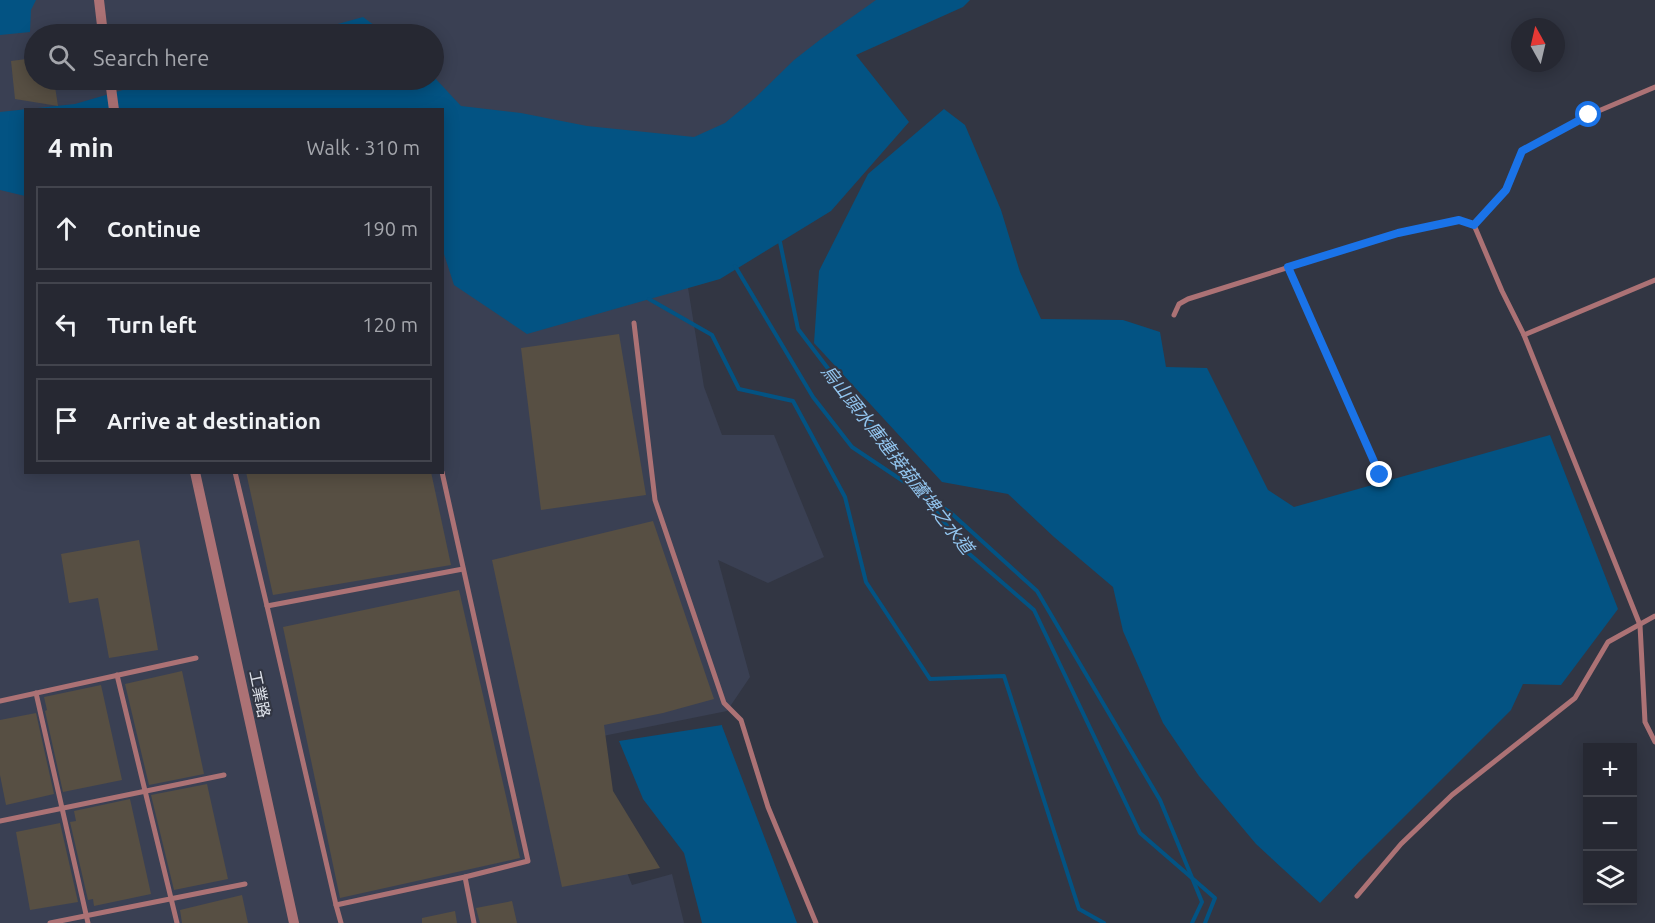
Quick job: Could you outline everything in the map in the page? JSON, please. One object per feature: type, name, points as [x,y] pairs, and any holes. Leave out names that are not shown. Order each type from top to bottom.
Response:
[{"type":"street","points":[[99,0],[102,24]]},
{"type":"street","points":[[111,90],[114,108]]},
{"type":"street","name":"工業路","points":[[195,474],[294,923]]},
{"type":"lane","points":[[1474,225],[1506,190],[1522,151],[1589,115],[1655,87]]},
{"type":"lane","points":[[1174,315],[1179,304],[1188,299],[1398,233],[1459,220],[1474,225],[1502,291],[1524,335],[1640,625],[1645,722],[1655,742]]},
{"type":"lane","points":[[1288,267],[1380,475]]},
{"type":"lane","points":[[1524,335],[1655,280]]},
{"type":"lane","points":[[634,323],[655,500],[724,703],[741,720],[768,807],[816,923]]},
{"type":"lane","points":[[235,474],[341,923]]},
{"type":"lane","points":[[336,905],[528,861],[442,474]]},
{"type":"lane","points":[[267,606],[463,569]]},
{"type":"lane","points":[[1357,896],[1401,844],[1452,795],[1575,698],[1608,642],[1655,616]]},
{"type":"lane","points":[[0,701],[196,658]]},
{"type":"lane","points":[[117,675],[177,923]]},
{"type":"lane","points":[[36,693],[88,923]]},
{"type":"lane","points":[[0,821],[225,776]]},
{"type":"lane","points":[[465,877],[474,923]]},
{"type":"lane","points":[[50,923],[245,884]]},
{"type":"shaded area","points":[[0,0],[909,0],[670,176],[704,387],[722,435],[774,435],[824,557],[768,583],[718,560],[750,677],[727,711],[593,738],[605,817],[632,885],[672,874],[684,923],[0,923]]},
{"type":"water","points":[[0,0],[36,0],[31,10],[30,24],[24,24],[24,33],[0,35]]},
{"type":"water","points":[[876,0],[970,0],[963,7],[856,55],[909,122],[831,211],[720,279],[527,334],[454,285],[444,254],[444,108],[38,108],[75,104],[123,90],[444,90],[444,88],[461,106],[521,113],[587,126],[694,137],[725,123],[794,60]]},
{"type":"water","points":[[363,17],[372,24],[338,24]]},
{"type":"water","points":[[24,109],[24,196],[0,190],[0,112]]},
{"type":"water","points":[[944,109],[965,125],[1001,210],[1020,272],[1041,319],[1123,320],[1160,332],[1166,367],[1207,368],[1268,490],[1294,507],[1550,435],[1618,609],[1561,685],[1523,684],[1511,710],[1320,903],[1256,844],[1199,776],[1163,723],[1123,631],[1113,587],[1008,494],[942,482],[814,343],[819,271],[868,174]]},
{"type":"water","points":[[722,725],[797,923],[702,923],[684,853],[643,799],[619,741]]},
{"type":"building","points":[[24,59],[24,90],[56,90],[58,106],[15,99],[11,61]]},
{"type":"building","points":[[619,334],[646,495],[541,510],[521,348]]},
{"type":"building","points":[[246,474],[431,474],[451,565],[273,595]]},
{"type":"building","points":[[653,521],[714,699],[663,713],[604,725],[613,791],[660,868],[562,887],[492,560]]},
{"type":"building","points":[[139,540],[158,650],[109,658],[98,598],[69,603],[61,554]]},
{"type":"building","points":[[459,590],[520,858],[340,898],[283,627]]},
{"type":"building","points":[[182,671],[204,774],[149,785],[125,684]]},
{"type":"building","points":[[101,685],[122,780],[63,792],[44,697]]},
{"type":"building","points":[[36,713],[54,794],[6,805],[0,775],[0,720]]},
{"type":"building","points":[[207,784],[228,879],[174,890],[151,795]]},
{"type":"building","points":[[130,799],[151,894],[94,906],[93,899],[88,900],[70,822],[76,821],[74,811]]},
{"type":"building","points":[[60,823],[78,902],[30,910],[16,832]]},
{"type":"building","points":[[242,895],[248,923],[182,923],[180,910]]},
{"type":"building","points":[[512,901],[517,923],[480,923],[476,908]]},
{"type":"building","points":[[455,911],[457,923],[422,923],[422,918]]},
{"type":"waterway","name":"烏山頭水庫連接葫蘆埤之水道","points":[[780,242],[798,329],[921,491]]},
{"type":"waterway","points":[[735,266],[813,397],[852,447],[951,513],[1037,591],[1160,800],[1202,902],[1192,923]]},
{"type":"waterway","name":"烏山頭水庫連接葫蘆埤之水道","points":[[649,299],[712,335],[739,389],[793,401],[845,497],[866,582],[930,679],[1004,676],[1079,909],[1104,923]]},
{"type":"waterway","name":"烏山頭水庫連接葫蘆埤之水道","points":[[925,497],[966,551],[1034,610],[1140,833],[1215,898],[1205,923]]},
{"type":"route","points":[[1380,475],[1288,267],[1398,233],[1459,220],[1474,225],[1506,190],[1522,151],[1589,115]]}]
